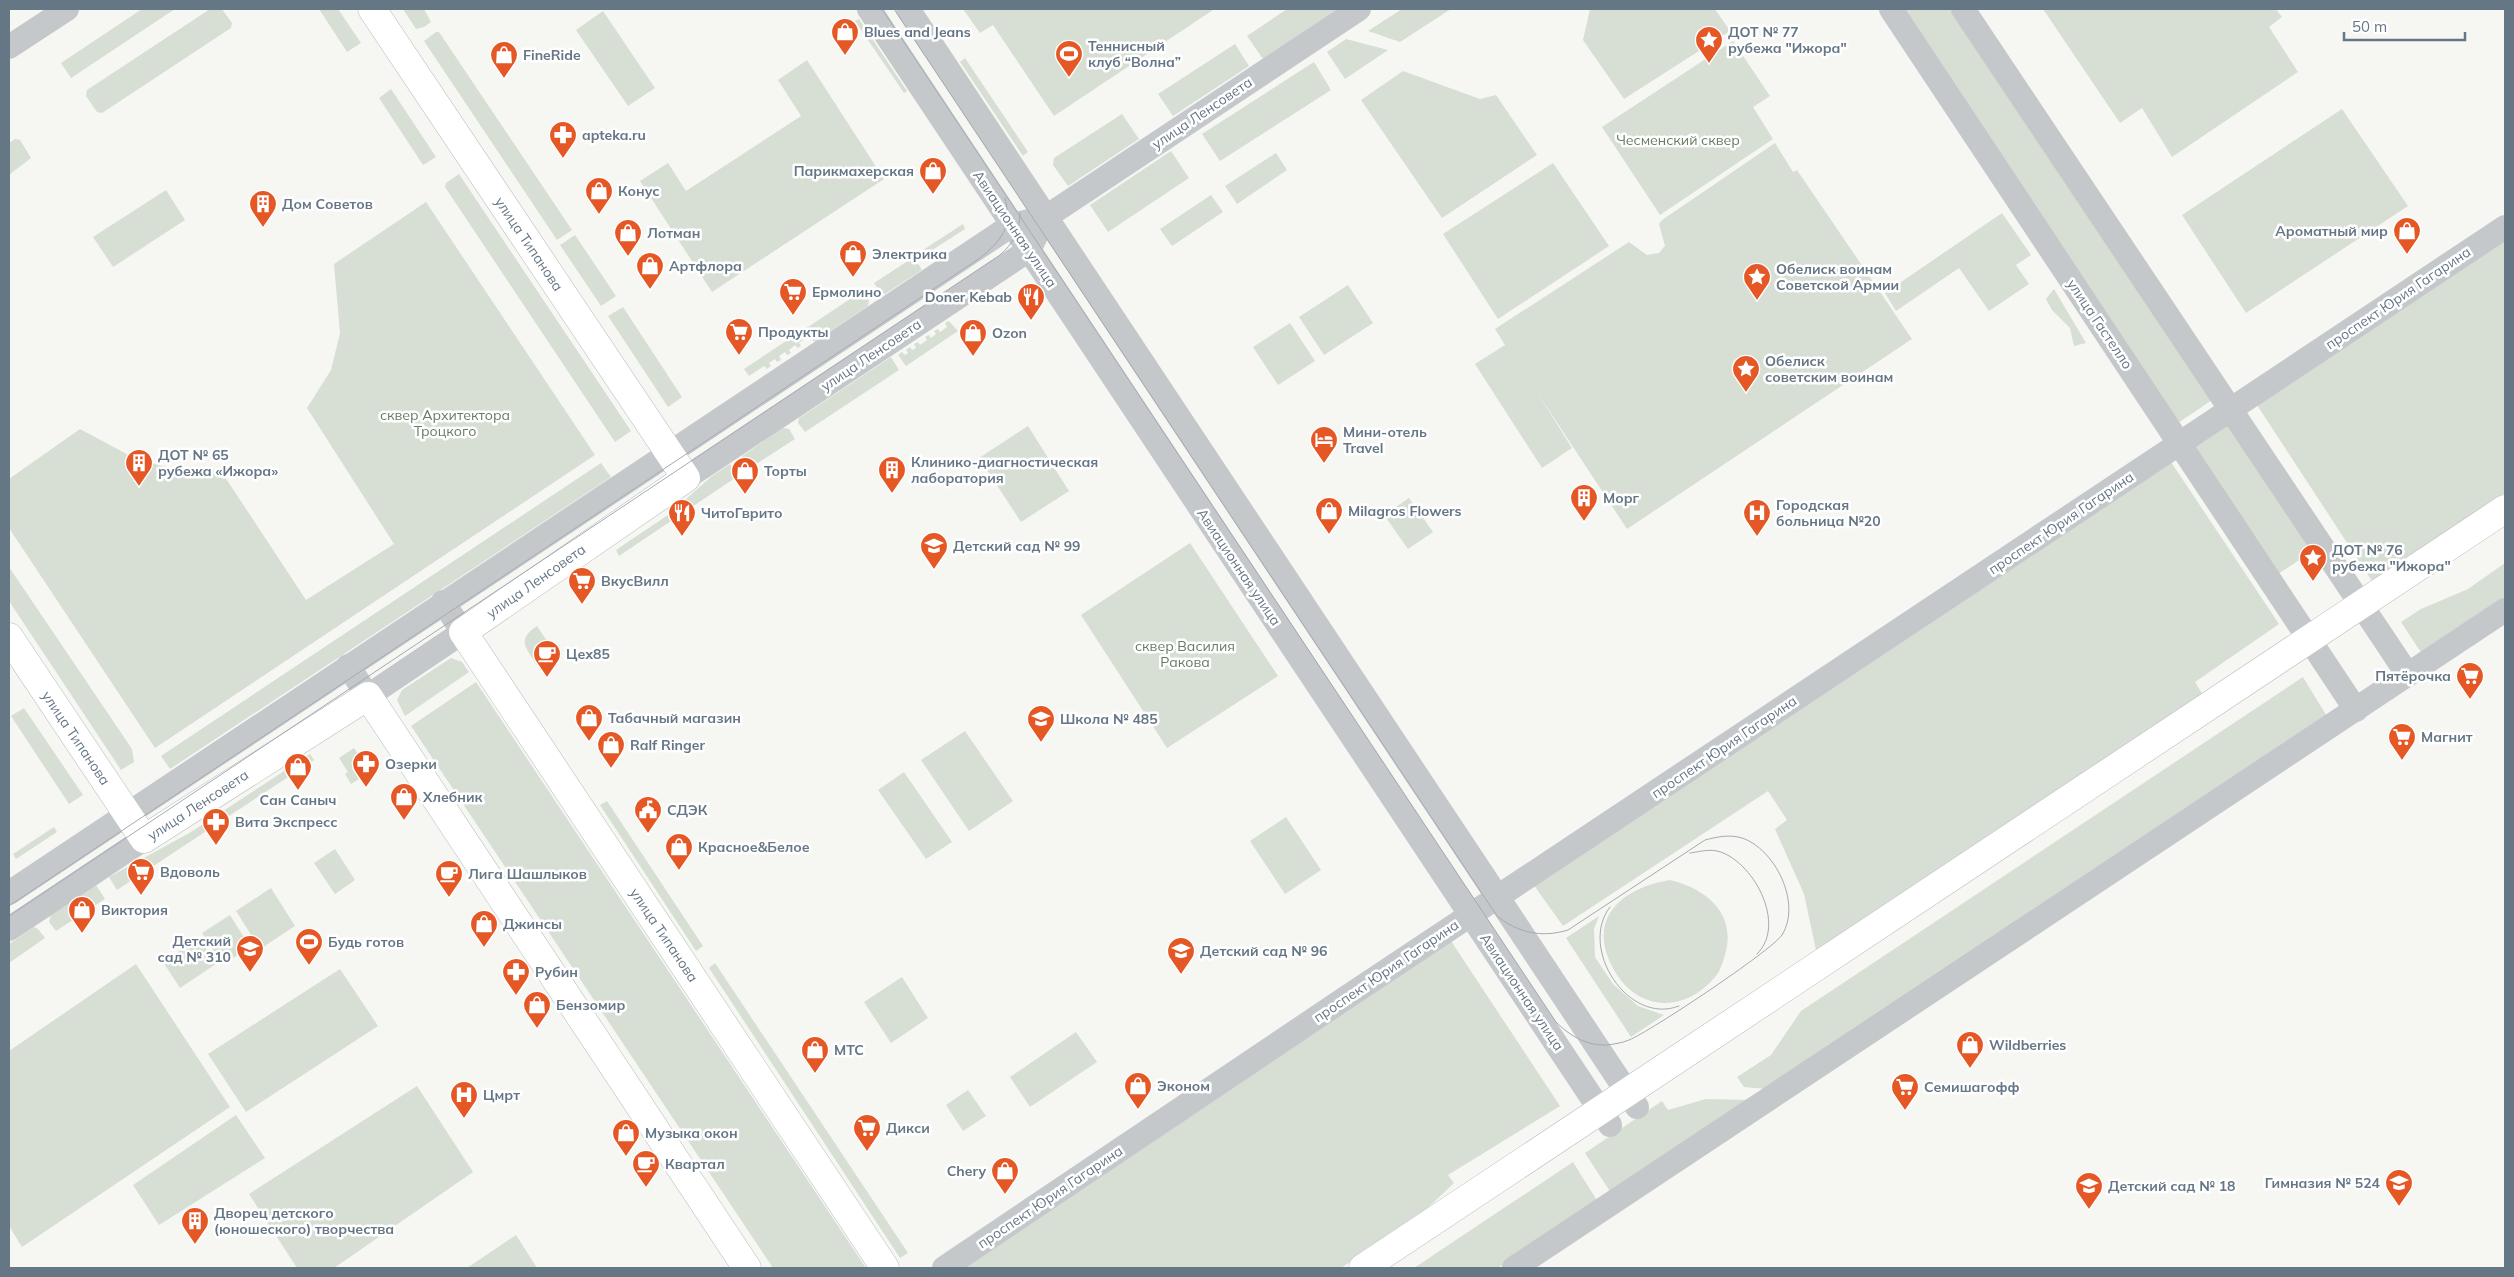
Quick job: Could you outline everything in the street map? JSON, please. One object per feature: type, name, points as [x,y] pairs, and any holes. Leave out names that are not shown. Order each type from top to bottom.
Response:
[{"type":"main road","name":"улица Типанова","points":[[372,9],[686,478]]},
{"type":"main road","name":"улица Ленсовета","points":[[463,632],[686,478]]},
{"type":"main road","points":[[2366,612],[2505,509]]},
{"type":"main road","points":[[1394,1268],[1632,1099],[2366,612],[2505,530]]},
{"type":"main road","name":"улица Типанова","points":[[463,632],[885,1268]]},
{"type":"main road","name":"улица Типанова","points":[[9,637],[144,839]]},
{"type":"main road","name":"улица Ленсовета","points":[[144,839],[368,696]]},
{"type":"main road","points":[[368,696],[747,1268]]},
{"type":"main road","points":[[1363,1268],[1605,1118]]},
{"type":"street","points":[[9,47],[67,9]]},
{"type":"street","name":"Авиационная улица","points":[[868,9],[1605,1118]]},
{"type":"street","points":[[908,9],[1632,1099]]},
{"type":"street","name":"улица Ленсовета","points":[[9,893],[443,602],[1012,225],[1046,217],[1359,9]]},
{"type":"street","name":"улица Гастелло","points":[[1891,9],[2314,646]]},
{"type":"street","points":[[1963,9],[2408,675]]},
{"type":"street","name":"улица Ленсовета","points":[[686,478],[1029,250],[1046,217]]},
{"type":"street","name":"проспект Юрия Гагарина","points":[[944,1268],[2505,227]]},
{"type":"street","name":"улица Типанова","points":[[443,602],[463,632]]},
{"type":"street","points":[[1514,1268],[2505,610]]},
{"type":"street","name":"улица Ленсовета","points":[[368,696],[463,632]]},
{"type":"street","points":[[2314,646],[2356,710]]},
{"type":"street","points":[[348,666],[368,696]]},
{"type":"street","name":"улица Ленсовета","points":[[9,929],[144,839]]},
{"type":"green space","points":[[142,9],[175,9],[71,78],[61,63]]},
{"type":"green space","points":[[210,9],[222,9],[232,23],[231,28],[102,113],[97,112],[86,96],[87,90]]},
{"type":"green space","points":[[319,9],[338,9],[361,43],[347,52]]},
{"type":"green space","points":[[403,9],[424,9],[431,22],[424,27],[416,29]]},
{"type":"green space","name":"Теннисный клуб “Волна”","points":[[963,9],[1213,10],[1054,116],[993,25],[980,33]]},
{"type":"green space","points":[[1287,9],[1337,9],[1263,59],[1247,36]]},
{"type":"green space","points":[[1402,9],[1451,9],[1400,42],[1368,31]]},
{"type":"green space","name":"Чесменский сквер","points":[[1590,9],[1715,9],[1730,31],[1624,99],[1583,40]]},
{"type":"green space","points":[[1901,9],[1953,9],[2215,398],[2178,423]]},
{"type":"green space","points":[[2043,9],[2276,9],[2282,17],[2269,27],[2298,72],[2172,157],[2142,108],[2120,123]]},
{"type":"green space","points":[[603,11],[655,88],[628,106],[576,30]]},
{"type":"green space","points":[[859,19],[907,91],[904,93],[855,21]]},
{"type":"green space","points":[[436,32],[439,32],[572,230],[557,240],[424,41]]},
{"type":"green space","points":[[1346,39],[1388,50],[1345,79],[1327,52]]},
{"type":"green space","name":"Чесменский сквер","points":[[1733,41],[1770,96],[1753,107],[1773,139],[1660,215],[1602,127]]},
{"type":"green space","points":[[1235,44],[1249,66],[1173,116],[1158,94]]},
{"type":"green space","points":[[965,58],[1028,152],[1023,156],[960,62]]},
{"type":"green space","points":[[807,60],[884,179],[712,292],[640,181],[668,163],[686,191],[801,116],[778,80]]},
{"type":"green space","points":[[1314,62],[1331,90],[1220,161],[1202,134]]},
{"type":"green space","points":[[1403,71],[1480,99],[1496,95],[1537,155],[1442,218],[1361,100]]},
{"type":"green space","points":[[391,89],[436,157],[423,165],[379,98]]},
{"type":"green space","points":[[2342,109],[2408,206],[2246,313],[2182,215]]},
{"type":"green space","points":[[1122,114],[1139,139],[1068,186],[1053,165],[1054,158]]},
{"type":"green space","points":[[15,139],[20,140],[31,158],[9,175],[9,143]]},
{"type":"green space","points":[[1775,143],[1793,172],[1797,170],[1912,339],[1627,529],[1537,392],[1572,448],[1542,468],[1475,364],[1505,345],[1495,329],[1629,242],[1647,255],[1659,253],[1665,246],[1659,224],[1662,220]]},
{"type":"green space","points":[[1171,151],[1189,178],[1108,232],[1090,205]]},
{"type":"green space","points":[[1276,153],[1287,170],[1237,204],[1225,186]]},
{"type":"green space","points":[[1553,163],[1609,246],[1498,319],[1443,234]]},
{"type":"green space","points":[[459,174],[631,431],[615,442],[445,187],[446,183]]},
{"type":"green space","points":[[166,190],[185,220],[113,267],[93,237]]},
{"type":"green space","points":[[1211,195],[1223,212],[1172,246],[1160,229]]},
{"type":"green space","name":"сквер Архитектора Троцкого","points":[[426,202],[595,455],[155,748],[9,528],[9,479],[80,429],[134,458],[177,470],[221,471],[306,600],[394,544],[307,408],[331,370],[340,333],[334,264]]},
{"type":"green space","points":[[2002,213],[2031,255],[2016,265],[2029,284],[1989,311],[1959,268],[1896,311],[1885,293]]},
{"type":"green space","points":[[963,224],[965,229],[923,256],[920,252]]},
{"type":"green space","points":[[575,235],[616,296],[601,306],[560,245]]},
{"type":"green space","points":[[2505,240],[2505,493],[2372,581],[2257,405]]},
{"type":"green space","points":[[914,257],[922,270],[885,294],[880,292],[874,283]]},
{"type":"green space","points":[[1348,285],[1373,323],[1324,355],[1299,317]]},
{"type":"green space","points":[[2054,289],[2086,343],[2074,346],[2070,328],[2052,310],[2046,299]]},
{"type":"green space","points":[[862,291],[869,300],[868,306],[814,342],[805,329]]},
{"type":"green space","points":[[623,307],[682,397],[668,407],[608,316]]},
{"type":"green space","points":[[949,321],[958,331],[906,366],[898,355],[902,352],[905,355],[908,353],[906,350],[910,347],[912,350],[916,348],[914,344],[918,342],[920,345],[927,340],[925,337],[929,335],[931,338],[936,334],[934,331],[938,329],[940,332],[947,327],[945,323]]},
{"type":"green space","points":[[1290,323],[1315,361],[1278,385],[1253,347]]},
{"type":"green space","points":[[798,333],[803,340],[799,343],[801,346],[798,348],[795,345],[789,350],[791,353],[787,355],[785,352],[779,356],[781,360],[777,362],[775,359],[769,363],[771,366],[767,369],[764,366],[749,376],[744,369]]},
{"type":"green space","points":[[891,357],[899,370],[805,432],[798,423],[799,418]]},
{"type":"green space","points":[[2229,424],[2313,551],[2278,574],[2194,447]]},
{"type":"green space","points":[[1028,426],[1069,491],[1021,522],[979,458]]},
{"type":"green space","points":[[783,428],[789,429],[795,439],[750,468],[742,456]]},
{"type":"green space","points":[[2171,462],[2279,624],[2195,682],[2203,695],[1816,950],[1804,894],[1775,829],[1787,820],[1768,791],[1563,926],[1533,884]]},
{"type":"green space","points":[[601,463],[611,477],[170,769],[161,756]]},
{"type":"green space","points":[[730,464],[738,476],[619,556],[616,550],[668,515],[712,476]]},
{"type":"green space","points":[[1409,498],[1433,532],[1408,549],[1384,515]]},
{"type":"green space","name":"сквер Василия Ракова","points":[[1190,543],[1278,676],[1167,748],[1081,615]]},
{"type":"green space","points":[[2505,563],[2505,599],[2422,654],[2401,622],[2421,609],[2468,589]]},
{"type":"green space","points":[[9,567],[132,749],[134,762],[121,770],[9,601]]},
{"type":"green space","points":[[537,626],[555,653],[537,665],[527,649],[525,640]]},
{"type":"green space","points":[[451,658],[462,662],[469,672],[405,716],[397,700],[402,690]]},
{"type":"green space","points":[[2303,677],[2328,718],[1767,1089],[1744,1087],[1737,1077],[1771,1055],[1801,1011]]},
{"type":"green space","points":[[476,682],[866,1268],[773,1268],[411,726]]},
{"type":"green space","points":[[24,708],[83,795],[69,804],[11,716]]},
{"type":"green space","points":[[965,731],[1013,801],[969,831],[921,760]]},
{"type":"green space","points":[[354,748],[370,772],[351,784],[345,774],[348,772],[339,758]]},
{"type":"green space","points":[[310,754],[314,760],[117,890],[109,877],[191,832]]},
{"type":"green space","points":[[904,772],[952,842],[926,859],[878,790]]},
{"type":"green space","points":[[607,801],[703,946],[696,951],[600,805]]},
{"type":"green space","points":[[1286,817],[1321,870],[1285,894],[1250,841]]},
{"type":"green space","points":[[54,827],[57,832],[16,859],[13,854]]},
{"type":"green space","points":[[335,849],[355,880],[335,894],[314,863]]},
{"type":"green space","points":[[1670,880],[1696,890],[1716,906],[1723,916],[1727,927],[1728,940],[1719,972],[1703,989],[1689,998],[1659,1003],[1645,999],[1620,980],[1611,964],[1605,947],[1604,931],[1608,918],[1615,906],[1626,897],[1639,889]]},
{"type":"green space","points":[[96,885],[105,899],[56,931],[49,922],[51,915]]},
{"type":"green space","points":[[271,888],[295,926],[260,949],[236,911]]},
{"type":"green space","points":[[230,915],[250,947],[222,965],[202,933]]},
{"type":"green space","points":[[1599,916],[1594,929],[1595,957],[1613,984],[1638,1006],[1664,1015],[1631,1037],[1566,938]]},
{"type":"green space","points":[[34,927],[45,938],[9,963],[9,944]]},
{"type":"green space","points":[[199,938],[216,964],[180,988],[163,962]]},
{"type":"green space","points":[[1451,941],[1560,1106],[1448,1175],[1454,1183],[1418,1217],[1341,1268],[960,1268]]},
{"type":"green space","points":[[715,963],[908,1253],[900,1258],[709,968]]},
{"type":"green space","points":[[136,964],[230,1107],[22,1247],[9,1226],[9,1051]]},
{"type":"green space","points":[[340,969],[378,1026],[246,1112],[208,1054]]},
{"type":"green space","points":[[902,977],[928,1018],[891,1043],[864,1002]]},
{"type":"green space","points":[[1076,1032],[1097,1062],[1030,1107],[1010,1077]]},
{"type":"green space","points":[[417,1086],[473,1172],[334,1268],[297,1268],[249,1194]]},
{"type":"green space","points":[[968,1090],[986,1116],[963,1131],[946,1105]]},
{"type":"green space","points":[[1706,1099],[1751,1100],[1611,1193],[1585,1153],[1662,1101],[1668,1110]]},
{"type":"green space","points":[[236,1115],[265,1158],[159,1225],[133,1185]]},
{"type":"green space","points":[[1573,1162],[1598,1202],[1498,1268],[1414,1268]]},
{"type":"green space","points":[[516,1235],[537,1268],[467,1268]]},
{"type":"tram line","points":[[882,9],[1556,1022],[1573,1036],[1593,1044],[1607,1045],[1626,1041],[1641,1034],[1684,1007],[1735,973],[1773,944],[1782,935],[1787,922],[1789,908],[1787,893],[1782,879],[1765,853],[1754,844],[1742,838],[1732,836],[1705,840],[1568,930],[1540,934],[1522,930],[1497,916],[894,9]]},
{"type":"tram line","points":[[9,906],[980,258],[994,246],[1006,225],[1007,208],[1005,198]]},
{"type":"tram line","points":[[9,916],[1000,255],[1015,237],[1019,226],[1020,213]]},
{"type":"tram line","points":[[1690,853],[1707,850],[1717,851],[1730,856],[1753,879],[1762,894],[1769,926],[1766,941],[1757,954]]},
{"type":"tram line","points":[[1610,907],[1602,924],[1600,943],[1604,962],[1613,979],[1626,994],[1642,1005],[1660,1009],[1679,1006]]},
{"type":"place","name":"Blues and Jeans","points":[[845,56]]},
{"type":"place","name":"ДОТ № 77 рубежа \"Ижора\"","points":[[1709,64]]},
{"type":"place","name":"Теннисный клуб “Волна”","points":[[1069,78]]},
{"type":"place","name":"FineRide","points":[[504,79]]},
{"type":"place","name":"apteka.ru","points":[[563,159]]},
{"type":"place","name":"Парикмахерская","points":[[933,195]]},
{"type":"place","name":"Конус","points":[[599,215]]},
{"type":"place","name":"Дом Советов","points":[[263,228]]},
{"type":"place","name":"Ароматный мир","points":[[2407,255]]},
{"type":"place","name":"Лотман","points":[[628,257]]},
{"type":"place","name":"Электрика","points":[[853,278]]},
{"type":"place","name":"Артфлора","points":[[650,290]]},
{"type":"place","name":"Обелиск воинам Советской Армии","points":[[1757,301]]},
{"type":"place","name":"Ермолино","points":[[793,316]]},
{"type":"place","name":"Doner Kebab","points":[[1031,321]]},
{"type":"place","name":"Продукты","points":[[739,356]]},
{"type":"place","name":"Ozon","points":[[973,357]]},
{"type":"place","name":"Обелиск советским воинам","points":[[1746,393]]},
{"type":"place","name":"Мини-отель Travel","points":[[1324,464]]},
{"type":"place","name":"ДОТ № 65 рубежа «Ижора»","points":[[139,487]]},
{"type":"place","name":"Клинико-диагностическая лаборатория","points":[[892,494]]},
{"type":"place","name":"Торты","points":[[745,495]]},
{"type":"place","name":"Морг","points":[[1584,522]]},
{"type":"place","name":"Milagros Flowers","points":[[1329,535]]},
{"type":"place","name":"ЧитоГврито","points":[[682,537]]},
{"type":"place","name":"Городская больница №20","points":[[1757,537]]},
{"type":"place","name":"Детский сад № 99","points":[[934,570]]},
{"type":"place","name":"ДОТ № 76 рубежа \"Ижора\"","points":[[2313,582]]},
{"type":"place","name":"ВкусВилл","points":[[582,605]]},
{"type":"place","name":"Цех85","points":[[547,678]]},
{"type":"place","name":"Пятёрочка","points":[[2470,700]]},
{"type":"place","name":"Табачный магазин","points":[[589,742]]},
{"type":"place","name":"Школа № 485","points":[[1041,743]]},
{"type":"place","name":"Магнит","points":[[2402,761]]},
{"type":"place","name":"Ralf Ringer","points":[[611,769]]},
{"type":"place","name":"Озерки","points":[[366,788]]},
{"type":"place","name":"Сан Саныч","points":[[298,791]]},
{"type":"place","name":"Хлебник","points":[[404,821]]},
{"type":"place","name":"СДЭК","points":[[648,834]]},
{"type":"place","name":"Вита Экспресс","points":[[216,846]]},
{"type":"place","name":"Красное&Белое","points":[[679,871]]},
{"type":"place","name":"Вдоволь","points":[[141,896]]},
{"type":"place","name":"Лига Шашлыков","points":[[449,898]]},
{"type":"place","name":"Виктория","points":[[82,934]]},
{"type":"place","name":"Джинсы","points":[[484,948]]},
{"type":"place","name":"Будь готов","points":[[309,966]]},
{"type":"place","name":"Детский сад № 310","points":[[250,973]]},
{"type":"place","name":"Детский сад № 96","points":[[1181,975]]},
{"type":"place","name":"Рубин","points":[[516,996]]},
{"type":"place","name":"Бензомир","points":[[537,1029]]},
{"type":"place","name":"Wildberries","points":[[1970,1069]]},
{"type":"place","name":"МТС","points":[[815,1074]]},
{"type":"place","name":"Эконом","points":[[1138,1110]]},
{"type":"place","name":"Семишагофф","points":[[1905,1111]]},
{"type":"place","name":"Цмрт","points":[[464,1119]]},
{"type":"place","name":"Дикси","points":[[867,1152]]},
{"type":"place","name":"Музыка окон","points":[[626,1157]]},
{"type":"place","name":"Квартал","points":[[646,1188]]},
{"type":"place","name":"Chery","points":[[1005,1195]]},
{"type":"place","name":"Гимназия № 524","points":[[2399,1207]]},
{"type":"place","name":"Детский сад № 18","points":[[2089,1210]]},
{"type":"place","name":"Дворец детского (юношеского) творчества","points":[[195,1245]]}]
